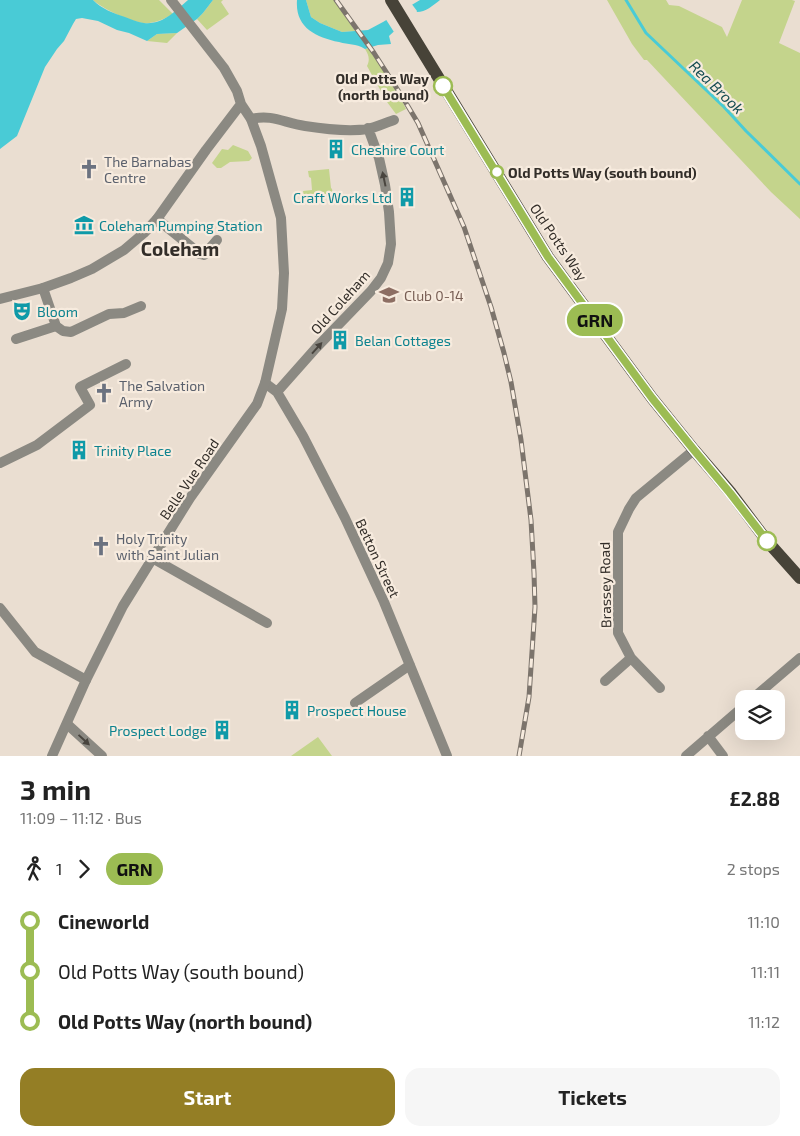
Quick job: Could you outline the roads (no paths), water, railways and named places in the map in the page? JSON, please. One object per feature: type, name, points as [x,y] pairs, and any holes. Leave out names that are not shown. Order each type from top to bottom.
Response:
[{"type":"main road","name":"Old Potts Way","points":[[392,1],[548,257],[652,398],[767,541],[800,578]]},
{"type":"street","name":"Belle Vue Road","points":[[52,756],[122,606],[190,498],[257,404],[279,323],[283,295],[284,249],[281,218],[264,155],[251,118],[241,104],[237,91],[224,68],[171,0]]},
{"type":"street","points":[[0,299],[43,288],[71,278],[92,269],[124,250],[157,220],[241,104]]},
{"type":"street","points":[[251,118],[272,117],[303,126],[355,130],[394,120]]},
{"type":"street","name":"Old Coleham","points":[[281,388],[316,348],[371,292],[381,278],[388,263],[391,244],[388,203],[379,158],[368,128]]},
{"type":"street","points":[[157,220],[200,254],[204,255],[216,240]]},
{"type":"street","points":[[43,288],[56,326],[63,331],[71,332],[109,314],[124,313],[141,306]]},
{"type":"street","points":[[16,339],[56,326]]},
{"type":"street","points":[[0,463],[36,445],[90,405],[80,387],[126,364]]},
{"type":"street","name":"Betton Street","points":[[264,383],[281,388],[345,518],[384,602],[447,756]]},
{"type":"street","name":"Brassey Road","points":[[660,688],[631,658],[618,633],[618,532],[636,498],[694,450]]},
{"type":"street","points":[[152,558],[267,623]]},
{"type":"street","points":[[0,608],[35,652],[86,680]]},
{"type":"street","points":[[605,680],[631,658]]},
{"type":"street","points":[[763,690],[800,658]]},
{"type":"street","points":[[355,703],[410,665]]},
{"type":"street","points":[[686,756],[735,714]]},
{"type":"street","points":[[67,724],[102,756]]},
{"type":"street","points":[[708,736],[723,756]]},
{"type":"water","points":[[0,0],[93,0],[116,14],[139,22],[151,23],[163,20],[188,0],[213,0],[197,19],[177,33],[157,34],[147,41],[98,21],[82,18],[76,19],[64,41],[45,67],[17,136],[0,149]]},
{"type":"water","points":[[297,0],[306,0],[311,17],[342,32],[368,30],[420,0],[440,0],[425,10],[415,12],[389,36],[391,44],[365,49],[330,40],[308,29],[299,17]]},
{"type":"waterway","name":"Rea Brook","points":[[626,0],[646,33],[724,107],[800,184]]},
{"type":"railway","points":[[336,0],[374,53],[418,123],[464,227],[491,307],[504,353],[521,440],[531,520],[534,573],[535,607],[529,697],[519,756]]},
{"type":"place","name":"Old Potts Way (north bound)","points":[[443,86]]},
{"type":"place","name":"Cheshire Court","points":[[336,149]]},
{"type":"place","name":"The Barnabas Centre","points":[[89,169]]},
{"type":"place","name":"Old Potts Way (south bound)","points":[[497,172]]},
{"type":"place","name":"Craft Works Ltd","points":[[407,197]]},
{"type":"place","name":"Coleham Pumping Station","points":[[84,225]]},
{"type":"place","name":"Club 0-14","points":[[389,295]]},
{"type":"place","name":"Bloom","points":[[22,311]]},
{"type":"place","name":"Belan Cottages","points":[[340,340]]},
{"type":"place","name":"The Salvation Army","points":[[104,393]]},
{"type":"place","name":"Trinity Place","points":[[79,450]]},
{"type":"place","name":"Holy Trinity with Saint Julian","points":[[101,546]]},
{"type":"place","name":"Prospect House","points":[[292,710]]},
{"type":"place","name":"Prospect Lodge","points":[[222,730]]},
{"type":"district","name":"Coleham","points":[[180,248]]}]
